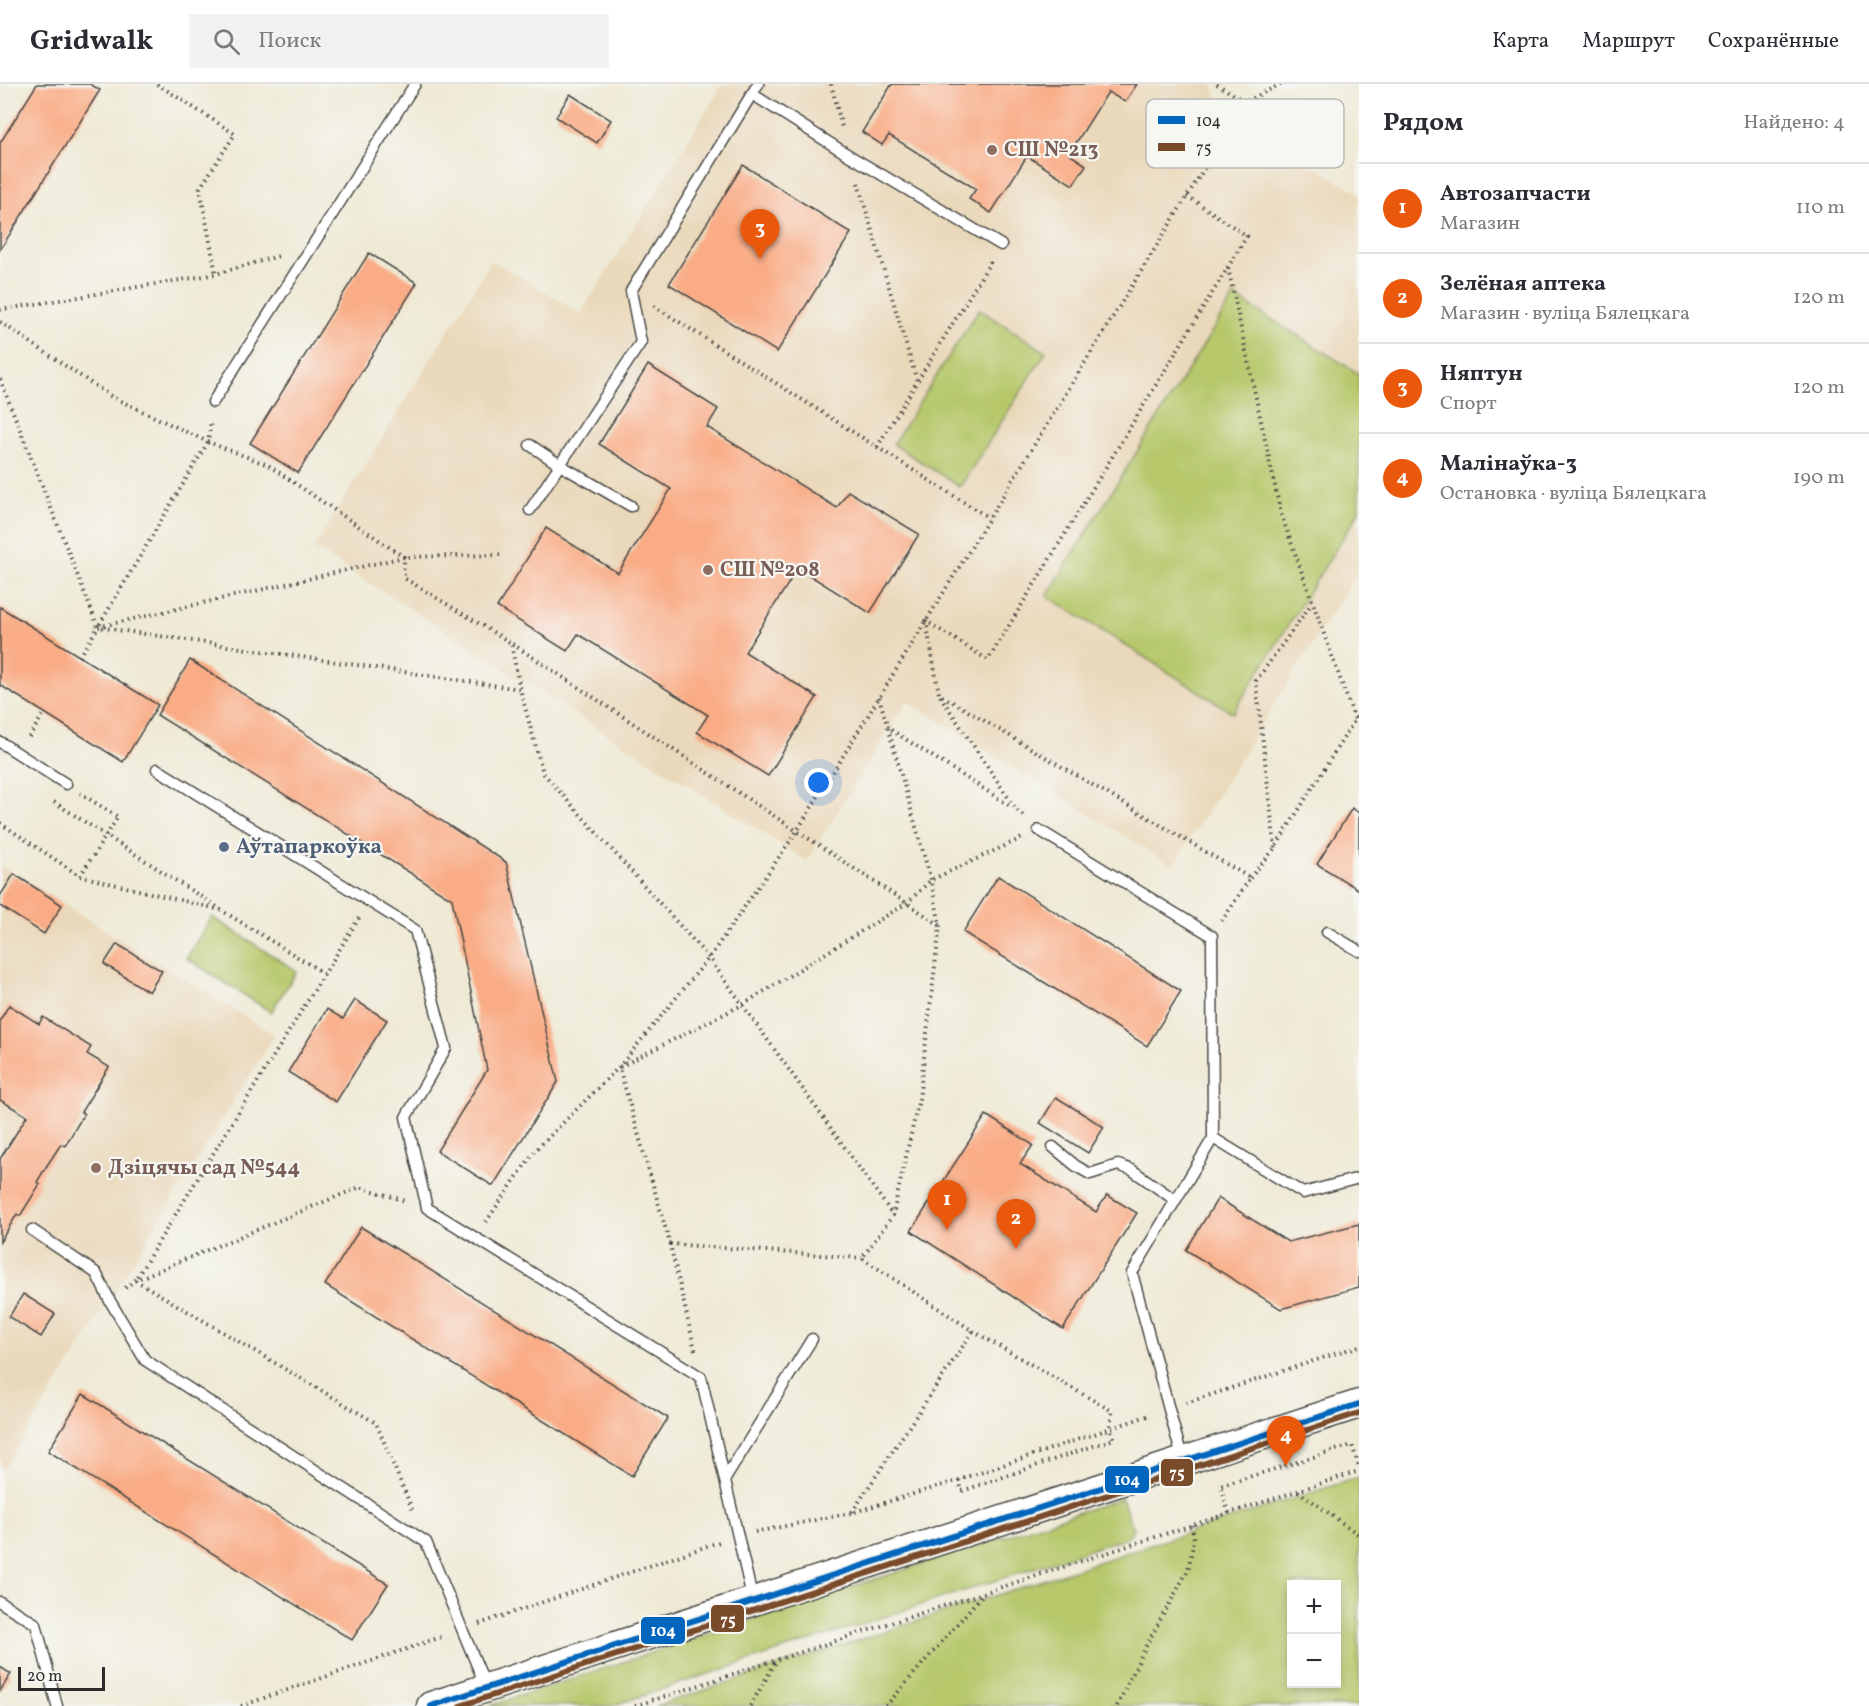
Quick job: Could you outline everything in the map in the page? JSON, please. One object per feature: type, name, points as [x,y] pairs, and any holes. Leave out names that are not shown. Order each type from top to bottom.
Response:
[{"type":"street","points":[[431,1706],[1359,1404]]},
{"type":"lane","points":[[213,402],[415,84]]},
{"type":"lane","points":[[530,510],[641,342],[631,291],[755,89],[850,156],[1001,245]]},
{"type":"lane","points":[[530,445],[631,506]]},
{"type":"lane","points":[[0,742],[66,784]]},
{"type":"lane","points":[[157,769],[415,930],[446,1048],[406,1117],[427,1208],[701,1377],[753,1601]]},
{"type":"lane","points":[[1039,830],[1212,936],[1213,1138],[1132,1273],[1183,1461]]},
{"type":"lane","points":[[1327,933],[1359,951]]},
{"type":"lane","points":[[1213,1138],[1303,1193],[1359,1178]]},
{"type":"lane","points":[[1053,1147],[1090,1174],[1118,1165],[1132,1170],[1175,1200]]},
{"type":"lane","points":[[32,1230],[96,1273],[145,1360],[426,1542],[486,1688]]},
{"type":"lane","points":[[725,1479],[812,1339]]},
{"type":"lane","points":[[0,1602],[36,1624],[57,1706]]},
{"type":"path","points":[[157,84],[235,134],[200,188],[216,274]]},
{"type":"path","points":[[831,84],[917,381]]},
{"type":"path","points":[[1217,84],[1240,99]]},
{"type":"path","points":[[1251,99],[1281,84]]},
{"type":"path","points":[[475,1238],[534,1152],[619,1067],[709,958],[797,831],[1204,168]]},
{"type":"path","points":[[926,621],[988,660],[1247,236],[1187,196]]},
{"type":"path","points":[[877,447],[1001,245]]},
{"type":"path","points":[[0,310],[216,274],[312,247]]},
{"type":"path","points":[[1228,267],[1281,514],[1355,720]]},
{"type":"path","points":[[631,291],[989,519]]},
{"type":"path","points":[[0,322],[112,397],[208,441],[268,465],[404,557]]},
{"type":"path","points":[[0,379],[98,627]]},
{"type":"path","points":[[80,657],[208,441],[213,402]]},
{"type":"path","points":[[98,627],[404,557],[500,555]]},
{"type":"path","points":[[404,557],[404,578],[511,643],[940,925]]},
{"type":"path","points":[[1275,848],[1256,681],[1312,603]]},
{"type":"path","points":[[926,621],[939,694],[1016,809]]},
{"type":"path","points":[[98,627],[520,689]]},
{"type":"path","points":[[511,643],[520,689],[543,773],[709,958],[892,1215]]},
{"type":"path","points":[[939,694],[1250,878]]},
{"type":"path","points":[[862,1258],[892,1215],[919,1099],[940,925],[931,880],[879,697]]},
{"type":"path","points":[[19,753],[44,713]]},
{"type":"path","points":[[1212,936],[1250,878],[1275,848],[1359,713]]},
{"type":"path","points":[[619,1067],[742,1005],[907,903],[931,880],[1039,830],[1016,809],[888,728]]},
{"type":"path","points":[[66,784],[118,817],[80,876]]},
{"type":"path","points":[[48,798],[325,974]]},
{"type":"path","points":[[0,823],[80,876],[221,910]]},
{"type":"path","points":[[135,1280],[369,902]]},
{"type":"path","points":[[619,1067],[670,1244],[701,1377]]},
{"type":"path","points":[[135,1280],[360,1187],[427,1208]]},
{"type":"path","points":[[670,1244],[862,1258],[973,1331],[1112,1411],[1110,1428],[1114,1439],[962,1491],[959,1480]]},
{"type":"path","points":[[135,1280],[376,1423],[426,1542]]},
{"type":"path","points":[[851,1513],[973,1331]]},
{"type":"path","points":[[241,1706],[738,1536],[851,1513],[959,1480],[1359,1346]]},
{"type":"path","points":[[635,1706],[1297,1491],[1359,1469],[1352,1445],[1220,1486],[1229,1513]]},
{"type":"path","points":[[1297,1491],[1359,1535]]},
{"type":"path","points":[[1117,1706],[1146,1646],[1188,1570],[1194,1540],[1192,1525]]},
{"type":"path","points":[[886,1706],[985,1593]]},
{"type":"path","points":[[750,1706],[778,1660]]},
{"type":"shaded area","points":[[723,84],[1213,84],[1217,99],[1146,99],[1146,168],[1317,168],[1359,193],[1359,570],[1173,866],[907,701],[807,861],[314,548],[492,260],[581,313]]},
{"type":"shaded area","name":"Дзіцячы сад №544","points":[[0,865],[275,1035],[4,1469],[0,1466]]},
{"type":"green space","points":[[1234,296],[1359,374],[1359,512],[1233,713],[1047,596]]},
{"type":"green space","points":[[979,309],[1046,352],[960,487],[893,444]]},
{"type":"green space","points":[[212,917],[297,971],[271,1012],[186,958]]},
{"type":"green space","points":[[1359,1477],[1359,1706],[656,1706]]},
{"type":"green space","points":[[1122,1498],[1133,1529],[1129,1537],[611,1706],[489,1706]]},
{"type":"building","points":[[37,84],[90,84],[100,90],[0,250],[0,143]]},
{"type":"building","name":"СШ №213","points":[[892,84],[1137,84],[1125,102],[1108,92],[1069,154],[1086,165],[1073,185],[1027,156],[991,213],[969,199],[976,189],[889,135],[882,145],[862,132]]},
{"type":"building","points":[[570,94],[611,120],[597,143],[556,117]]},
{"type":"building","points":[[743,165],[851,233],[777,352],[669,284]]},
{"type":"building","points":[[369,253],[417,283],[298,473],[250,443]]},
{"type":"building","name":"СШ №208","points":[[648,365],[718,409],[707,427],[837,508],[848,491],[919,534],[870,613],[798,568],[745,652],[817,697],[768,776],[697,732],[708,715],[578,634],[567,651],[497,607],[546,528],[618,573],[671,489],[599,444]]},
{"type":"building","points":[[0,607],[158,705],[123,762],[0,685]]},
{"type":"building","points":[[190,660],[506,862],[558,1082],[493,1186],[437,1151],[487,1070],[452,899],[157,715]]},
{"type":"building","points":[[1352,808],[1359,813],[1359,890],[1317,864]]},
{"type":"building","points":[[14,874],[62,905],[44,934],[0,906],[0,896]]},
{"type":"building","points":[[998,876],[1181,991],[1147,1046],[963,932]]},
{"type":"building","points":[[117,944],[162,971],[149,992],[104,964]]},
{"type":"building","points":[[355,1000],[387,1020],[336,1102],[288,1072],[327,1009],[343,1019]]},
{"type":"building","points":[[9,1005],[39,1024],[43,1017],[91,1047],[87,1054],[109,1067],[81,1112],[84,1114],[65,1146],[61,1144],[37,1182],[40,1184],[20,1216],[17,1214],[0,1242],[0,1159],[27,1116],[0,1100],[0,1020]]},
{"type":"building","points":[[1056,1097],[1104,1127],[1088,1153],[1040,1123]]},
{"type":"building","points":[[986,1115],[1033,1145],[1020,1164],[1096,1212],[1107,1195],[1137,1213],[1063,1329],[911,1231]]},
{"type":"building","points":[[1218,1198],[1288,1242],[1359,1224],[1359,1287],[1281,1309],[1186,1250]]},
{"type":"building","points":[[361,1227],[668,1418],[632,1476],[325,1285]]},
{"type":"building","points":[[23,1294],[55,1314],[41,1337],[9,1317]]},
{"type":"building","points":[[83,1394],[388,1584],[352,1640],[48,1451]]},
{"type":"building","points":[[0,1667],[11,1674],[0,1691]]},
{"type":"transit line","name":"104","points":[[431,1706],[1359,1404]]},
{"type":"transit line","name":"75","points":[[460,1706],[1359,1413]]},
{"type":"place","name":"СШ №213","points":[[992,150]]},
{"type":"place","name":"Няптун","points":[[760,259]]},
{"type":"place","name":"СШ №208","points":[[708,570]]},
{"type":"place","name":"Аўтапаркоўка","points":[[224,847]]},
{"type":"place","name":"Дзіцячы сад №544","points":[[96,1168]]},
{"type":"place","name":"Автозапчасти","points":[[947,1230]]},
{"type":"place","name":"Зелёная аптека","points":[[1016,1249]]},
{"type":"place","name":"Малінаўка-3","points":[[1286,1466]]}]
